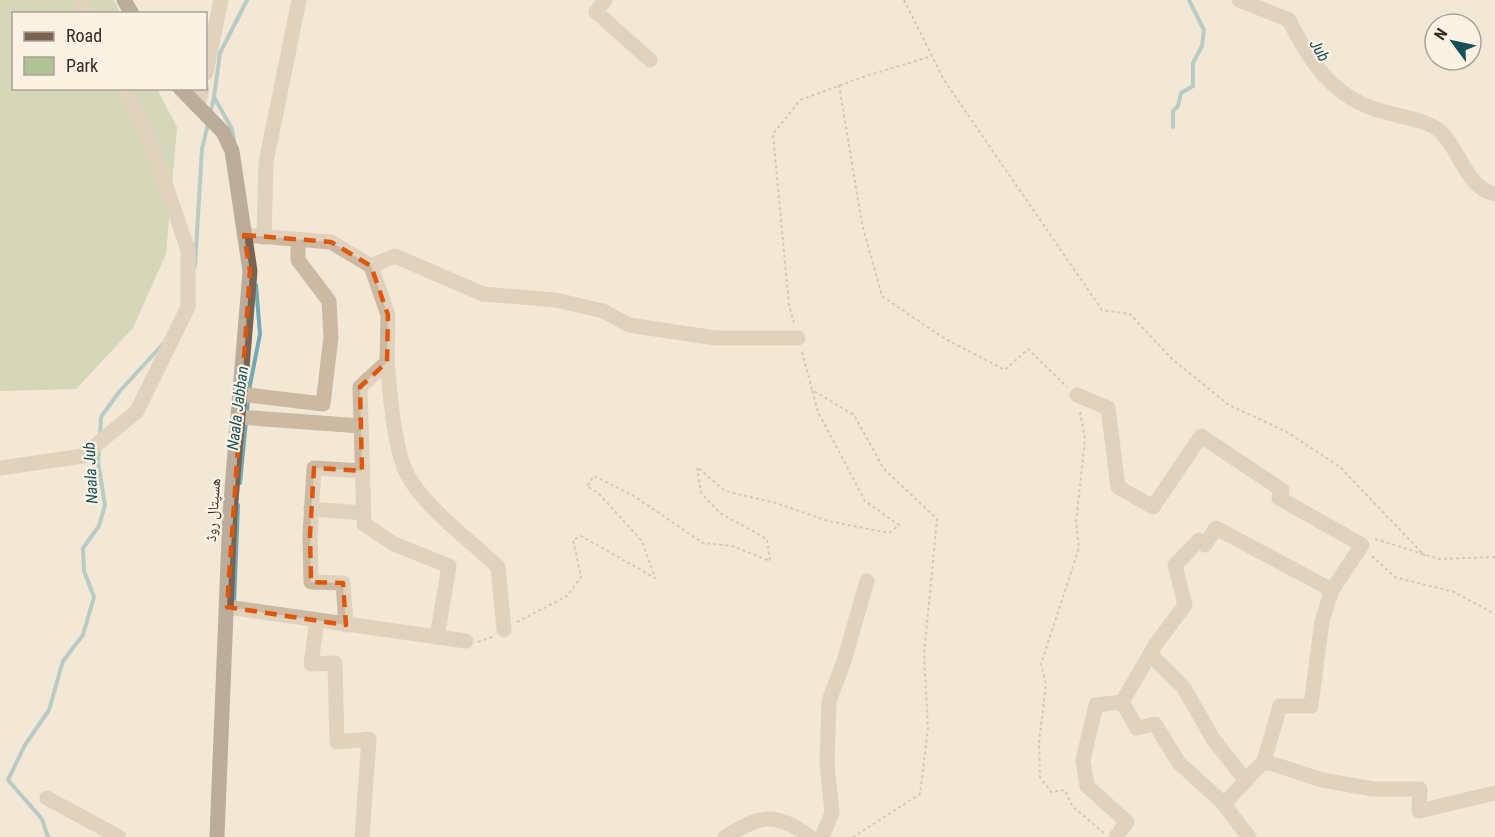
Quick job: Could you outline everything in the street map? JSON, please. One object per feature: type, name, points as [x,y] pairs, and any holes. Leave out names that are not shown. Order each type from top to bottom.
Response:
[{"type":"main road","points":[[182,90],[198,106]]},
{"type":"main road","name":"ھسپتال روڈ","points":[[198,106],[223,132],[232,151],[250,271],[246,395],[230,513],[217,837]]},
{"type":"street","points":[[207,68],[221,0]]},
{"type":"street","points":[[264,237],[266,162],[298,0]]},
{"type":"street","points":[[605,0],[596,12],[650,60]]},
{"type":"street","points":[[1239,0],[1289,20],[1305,53],[1342,94],[1377,110],[1414,120],[1441,132],[1463,168],[1487,192],[1495,194]]},
{"type":"street","points":[[0,468],[83,456],[137,411],[188,307],[188,250],[154,151],[124,90]]},
{"type":"street","points":[[198,106],[202,90]]},
{"type":"street","points":[[244,235],[331,242],[371,266],[388,315],[387,362],[391,403],[404,467],[431,507],[498,567],[504,630]]},
{"type":"street","points":[[246,395],[323,404],[332,337],[329,301],[298,260],[298,240]]},
{"type":"street","points":[[371,266],[395,256],[483,294],[556,300],[603,311],[629,325],[677,334],[715,338],[798,338]]},
{"type":"street","points":[[387,362],[360,387],[364,524],[394,544],[448,566],[437,637]]},
{"type":"street","points":[[1077,395],[1108,408],[1118,487],[1152,507],[1201,436],[1282,490],[1279,498],[1362,545],[1332,590],[1318,643],[1311,706],[1280,706],[1264,761],[1224,804]]},
{"type":"street","points":[[244,418],[361,426]]},
{"type":"street","points":[[346,625],[343,583],[311,582],[311,509],[314,468],[362,471]]},
{"type":"street","points":[[311,509],[364,513]]},
{"type":"street","points":[[1122,702],[1150,654],[1185,605],[1175,566],[1199,540],[1205,545],[1216,528],[1332,590]]},
{"type":"street","points":[[822,837],[832,813],[827,764],[829,701],[844,661],[867,580]]},
{"type":"street","points":[[227,607],[466,641]]},
{"type":"street","points":[[317,621],[311,664],[335,663],[337,742],[369,739],[362,837]]},
{"type":"street","points":[[1150,654],[1184,688],[1213,739],[1246,781]]},
{"type":"street","points":[[1122,702],[1137,728],[1155,724],[1179,763],[1224,804],[1249,837]]},
{"type":"street","points":[[1116,837],[1127,822],[1087,786],[1083,760],[1096,705],[1122,702]]},
{"type":"street","points":[[1264,761],[1342,784],[1373,789],[1420,789],[1419,811],[1495,793]]},
{"type":"street","points":[[47,798],[119,837]]},
{"type":"street","points":[[725,837],[745,825],[766,817],[794,825],[810,837]]},
{"type":"path","points":[[903,0],[944,80],[1024,200],[1094,294],[1102,310],[1130,314],[1172,359],[1229,405],[1287,432],[1340,467],[1425,556]]},
{"type":"path","points":[[466,641],[482,643],[567,596],[581,577],[573,540],[581,536],[655,578],[642,541],[599,494],[586,486],[594,476],[634,496],[703,543],[732,546],[770,561],[767,538],[720,513],[701,493],[697,467],[725,491],[776,503],[828,521],[889,533],[899,525],[865,501],[818,412],[789,305],[773,134],[800,100],[932,56]]},
{"type":"path","points":[[839,86],[862,224],[882,296],[942,338],[1005,370],[1028,349],[1048,371],[1077,395],[1085,439],[1076,522],[1079,548],[1041,664],[1046,685],[1039,743],[1040,777],[1052,792],[1065,790],[1072,806],[1108,837]]},
{"type":"path","points":[[812,390],[854,415],[884,469],[937,519],[924,654],[928,728],[920,794],[853,837]]},
{"type":"path","points":[[1495,557],[1439,560],[1366,535],[1362,545],[1395,577],[1454,592],[1495,614]]},
{"type":"highlighted area","points":[[244,235],[331,242],[371,266],[388,315],[387,362],[360,387],[362,471],[314,468],[310,535],[311,582],[343,583],[346,625],[227,607],[250,271]]},
{"type":"green space","points":[[0,0],[114,0],[120,12],[12,12],[12,90],[158,90],[177,127],[166,254],[133,328],[76,389],[0,391]]},
{"type":"waterway","name":"Naala Jabban","points":[[234,141],[232,129],[214,97],[220,53],[247,0]]},
{"type":"waterway","name":"Jub","points":[[1173,127],[1173,111],[1178,106],[1181,93],[1193,86],[1193,63],[1202,46],[1204,30],[1189,0]]},
{"type":"waterway","name":"Naala Jub","points":[[210,114],[214,98]]},
{"type":"waterway","name":"Naala Jub","points":[[195,266],[202,149],[208,124]]},
{"type":"waterway","name":"Naala Jabban","points":[[249,390],[260,334],[256,285]]},
{"type":"waterway","name":"Naala Jub","points":[[100,436],[101,417],[119,392],[163,344]]},
{"type":"waterway","name":"Naala Jabban","points":[[247,414],[248,398]]},
{"type":"waterway","name":"Naala Jabban","points":[[240,483],[246,421]]},
{"type":"waterway","name":"Naala Jub","points":[[48,837],[42,819],[8,780],[25,745],[49,710],[63,661],[83,635],[94,597],[84,571],[83,548],[99,526],[105,505],[98,462],[99,450]]},
{"type":"waterway","name":"Naala Jabban","points":[[234,605],[238,505]]}]
